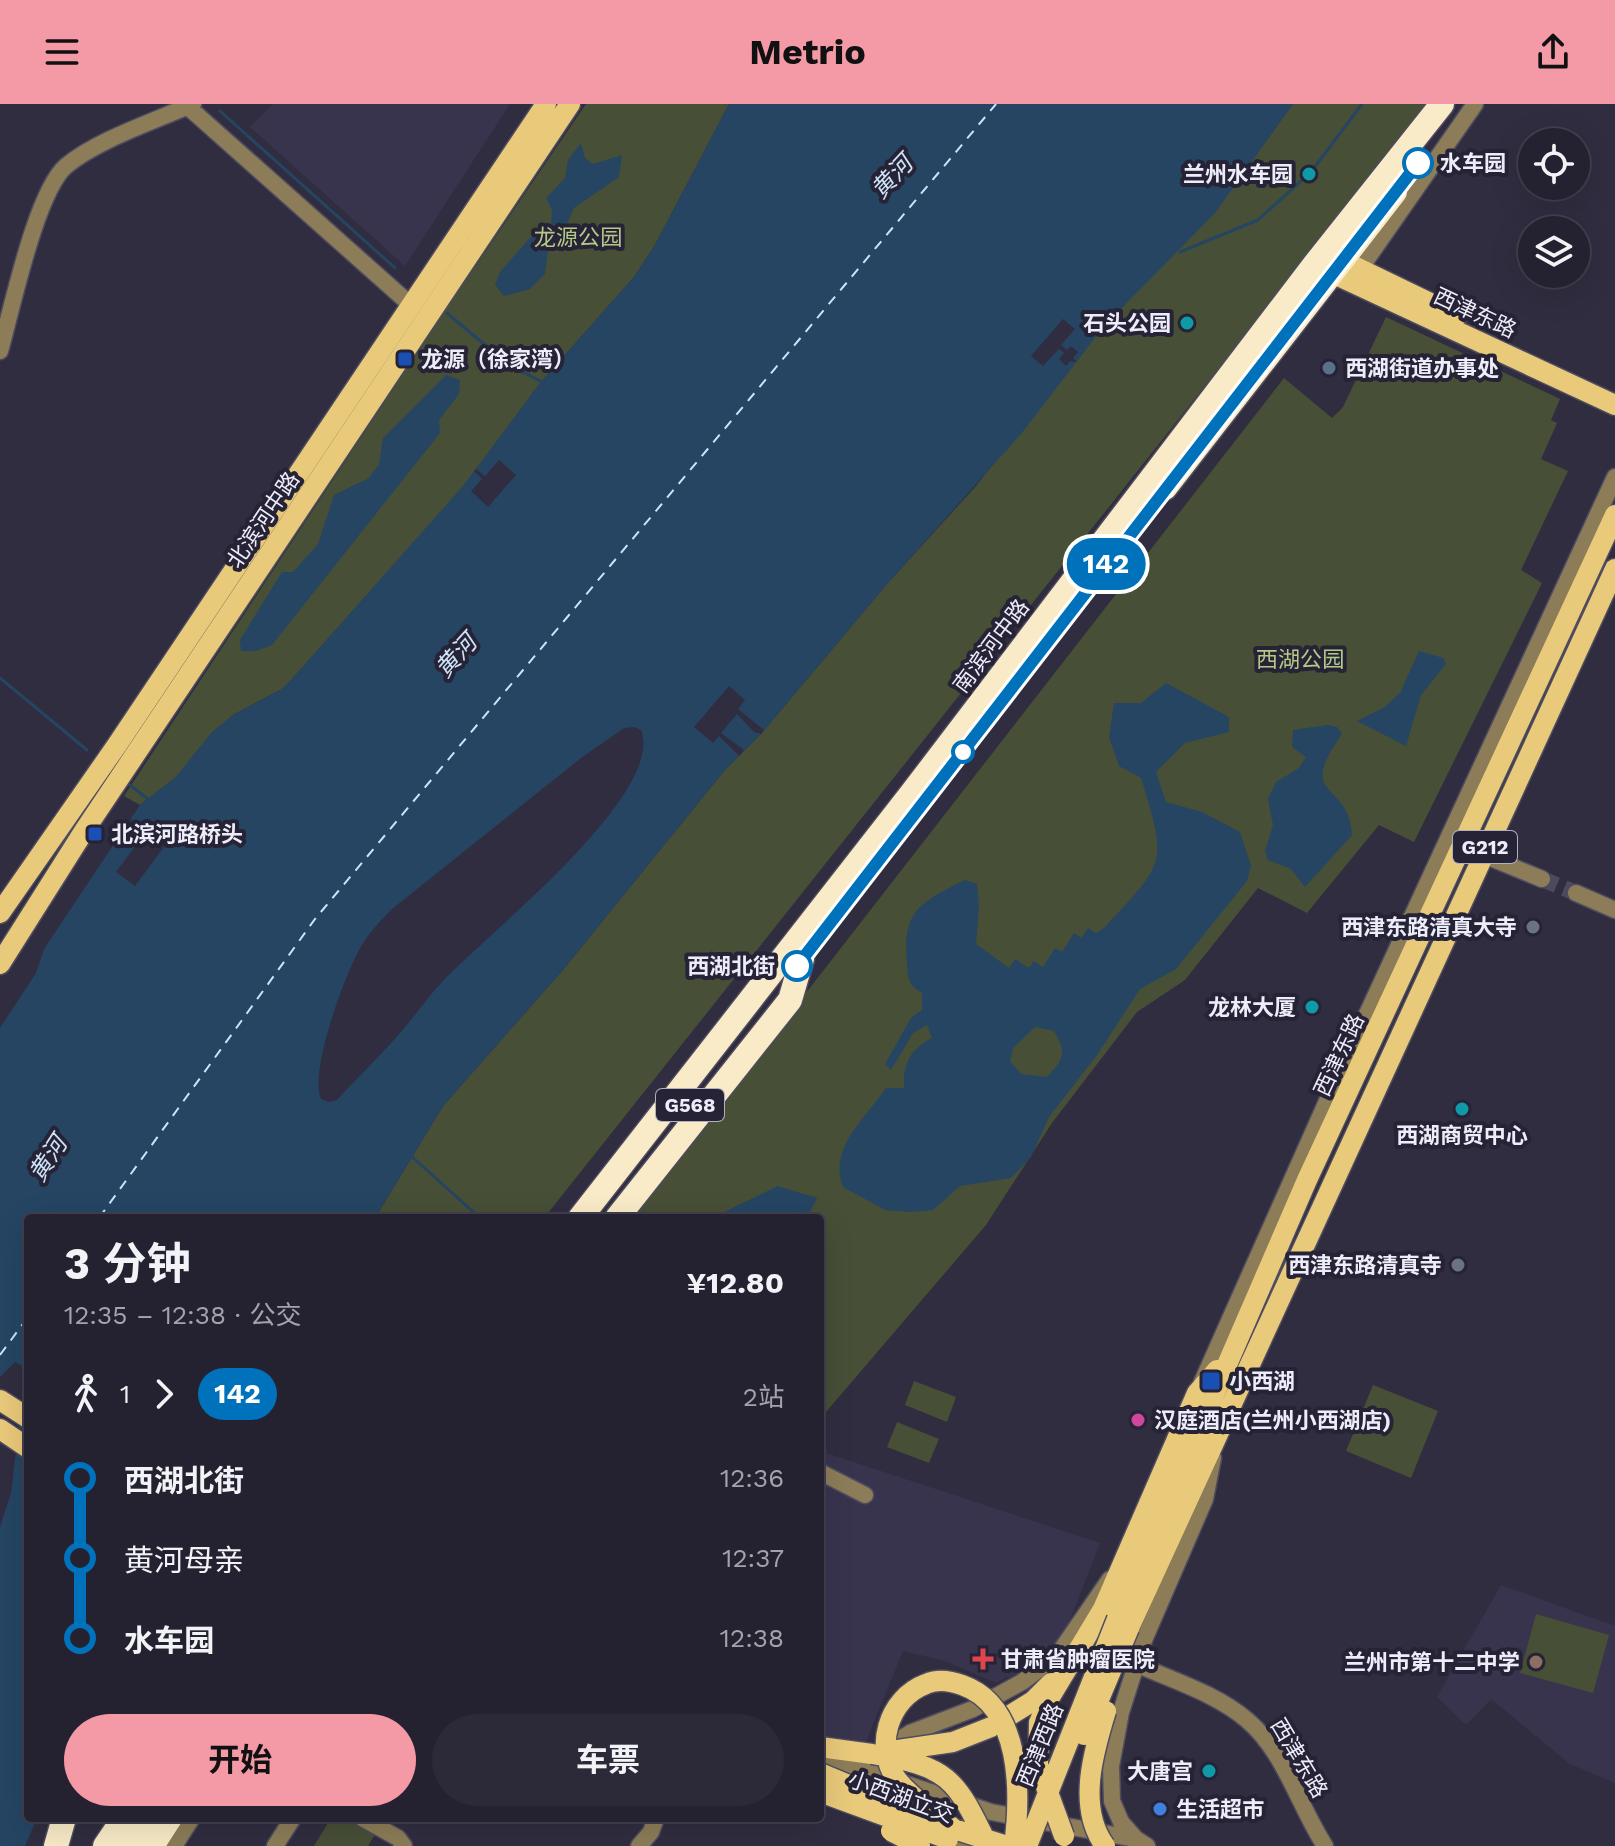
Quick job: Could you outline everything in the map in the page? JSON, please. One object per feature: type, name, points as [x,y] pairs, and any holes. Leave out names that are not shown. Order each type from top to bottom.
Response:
[{"type":"highway","name":"南滨河中路","points":[[603,1214],[1335,264],[1442,104]]},
{"type":"highway","name":"南滨河中路","points":[[572,1214],[665,1113],[1462,104]]},
{"type":"highway","points":[[620,1214],[790,1000],[802,959]]},
{"type":"highway","points":[[56,1846],[63,1822]]},
{"type":"highway","points":[[105,1846],[121,1822]]},
{"type":"highway","points":[[128,1846],[143,1822]]},
{"type":"highway","points":[[152,1846],[167,1822]]},
{"type":"main road","name":"北滨河中路","points":[[0,913],[546,104]]},
{"type":"main road","name":"北滨河中路","points":[[0,964],[23,924],[570,104]]},
{"type":"main road","name":"西津东路","points":[[1335,264],[1615,394]]},
{"type":"main road","name":"西津东路","points":[[1335,264],[1615,405]]},
{"type":"main road","name":"西津东路","points":[[1123,1623],[1230,1355],[1307,1180],[1615,515]]},
{"type":"main road","name":"西津东路","points":[[1123,1623],[1171,1536],[1481,854],[1615,569]]},
{"type":"main road","points":[[0,951],[23,924]]},
{"type":"main road","points":[[1070,1846],[1050,1804],[1038,1765],[1039,1723],[1047,1702],[1103,1609],[1197,1393],[1230,1355]]},
{"type":"main road","points":[[0,1400],[24,1415]]},
{"type":"main road","points":[[0,1429],[24,1445]]},
{"type":"main road","points":[[1105,1846],[1092,1821],[1090,1796],[1097,1743],[1128,1667],[1171,1536]]},
{"type":"main road","points":[[1038,1846],[1123,1623]]},
{"type":"main road","name":"西津西路","points":[[1027,1846],[1123,1623]]},
{"type":"main road","points":[[872,1754],[953,1742],[991,1727],[1033,1701],[1073,1660]]},
{"type":"main road","points":[[947,1835],[897,1780],[887,1760],[885,1743],[890,1718],[904,1699],[926,1683],[949,1681],[974,1689],[991,1702],[1004,1722],[1018,1795],[1014,1846]]},
{"type":"main road","points":[[824,1748],[916,1761],[936,1769],[954,1782],[988,1846]]},
{"type":"main road","name":"小西湖立交","points":[[824,1775],[947,1835],[1007,1846]]},
{"type":"main road","points":[[824,1794],[920,1846]]},
{"type":"main road","name":"小西湖立交","points":[[824,1794],[968,1846]]},
{"type":"main road","points":[[163,1846],[178,1822]]},
{"type":"street","points":[[1335,264],[1475,104]]},
{"type":"street","points":[[0,351],[39,217],[58,174],[77,158],[190,105],[412,306]]},
{"type":"street","name":"西津东路","points":[[1197,1393],[1331,1092],[1615,477]]},
{"type":"street","points":[[1481,854],[1542,879]]},
{"type":"street","points":[[1576,893],[1615,910]]},
{"type":"street","name":"西津东路","points":[[1141,1842],[1121,1822],[1112,1801],[1111,1766],[1128,1667],[1205,1499],[1218,1435]]},
{"type":"street","points":[[824,1474],[865,1495]]},
{"type":"street","points":[[968,1846],[889,1812],[824,1794],[846,1764],[869,1758],[895,1742],[1022,1682],[1057,1656],[1119,1569]]},
{"type":"street","name":"西津东路","points":[[1128,1667],[1227,1706],[1248,1720],[1274,1754],[1325,1846]]},
{"type":"street","points":[[895,1742],[883,1761],[878,1783],[889,1812],[913,1846]]},
{"type":"street","points":[[824,1761],[880,1774],[991,1812],[1141,1842]]},
{"type":"street","points":[[174,1846],[189,1822]]},
{"type":"street","points":[[275,1846],[290,1822]]},
{"type":"street","points":[[369,1822],[398,1838],[404,1846]]},
{"type":"street","points":[[639,1846],[651,1832],[655,1822]]},
{"type":"shaded area","points":[[273,104],[510,104],[405,266],[250,127]]},
{"type":"shaded area","points":[[824,1452],[1100,1543],[1061,1643],[1013,1678],[1006,1677],[997,1683],[942,1660],[903,1651],[865,1744],[824,1739]]},
{"type":"shaded area","name":"兰州市第十二中学","points":[[1501,1585],[1615,1626],[1615,1783],[1570,1764],[1491,1699],[1466,1725],[1437,1697]]},
{"type":"green space","name":"龙源公园","points":[[586,104],[729,104],[655,245],[634,277],[541,382],[464,486],[282,689],[233,715],[175,778],[140,805],[124,796],[440,318]]},
{"type":"green space","points":[[1293,104],[1429,104],[547,1214],[377,1214],[443,1106],[562,971],[724,771],[761,734],[886,585],[975,487],[1104,326]]},
{"type":"green space","name":"西湖公园","points":[[1386,317],[1560,399],[1551,420],[1557,423],[1541,459],[1568,471],[1521,570],[1542,583],[1414,842],[1379,825],[1307,913],[1258,888],[1185,980],[1137,1012],[1052,1123],[986,1225],[824,1414],[824,1214],[634,1214],[1284,378],[1332,418],[1343,407]]},
{"type":"green space","points":[[914,1381],[956,1397],[947,1422],[905,1405]]},
{"type":"green space","points":[[1373,1385],[1438,1411],[1411,1478],[1346,1451]]},
{"type":"green space","points":[[897,1422],[939,1439],[929,1463],[887,1447]]},
{"type":"green space","points":[[1536,1614],[1609,1635],[1593,1693],[1520,1673]]},
{"type":"green space","points":[[329,1822],[355,1822],[377,1831],[368,1846],[314,1846]]},
{"type":"water","name":"黄河","points":[[729,104],[1293,104],[1215,213],[1104,326],[1021,434],[886,585],[761,734],[724,771],[562,971],[443,1106],[377,1214],[24,1214],[24,1367],[15,1362],[0,1377],[0,1028],[36,973],[44,949],[140,805],[175,778],[212,732],[233,715],[282,689],[292,679],[463,486],[541,382],[634,277],[655,245]],"holes":[[[624,728],[641,730],[641,757],[627,790],[568,862],[443,981],[399,1035],[337,1100],[329,1102],[321,1099],[319,1086],[323,1048],[336,1005],[357,954],[377,925],[392,909],[581,758]]]},
{"type":"water","points":[[581,143],[585,158],[593,164],[622,155],[619,177],[574,208],[563,233],[548,250],[545,274],[530,289],[504,296],[495,285],[500,272],[529,239],[551,224],[552,210],[546,198],[565,178],[568,160]]},
{"type":"water","points":[[446,375],[460,380],[459,394],[439,420],[440,433],[272,645],[256,651],[241,651],[240,640],[282,572],[293,572],[318,544],[334,495],[369,478],[379,464],[383,438]]},
{"type":"water","points":[[1419,651],[1443,658],[1446,664],[1421,695],[1406,746],[1357,721],[1385,707],[1400,693]]},
{"type":"water","points":[[1166,683],[1229,717],[1229,732],[1185,743],[1156,772],[1166,802],[1202,812],[1240,832],[1251,866],[1247,881],[1176,969],[1140,989],[1097,1055],[1049,1117],[1031,1157],[1011,1178],[960,1186],[933,1210],[911,1212],[885,1210],[843,1187],[840,1159],[851,1134],[886,1088],[904,1088],[909,1058],[932,1038],[927,1025],[913,1033],[891,1070],[885,1064],[911,1018],[922,1010],[922,993],[914,987],[908,972],[906,944],[908,930],[918,910],[926,902],[965,880],[977,884],[976,944],[1009,968],[1015,959],[1029,968],[1034,961],[1043,967],[1055,948],[1062,952],[1074,933],[1081,938],[1088,928],[1096,933],[1104,928],[1150,874],[1156,861],[1157,846],[1150,807],[1141,778],[1119,766],[1109,737],[1114,703],[1141,703]],"holes":[[[1035,1027],[1054,1031],[1062,1050],[1057,1066],[1047,1077],[1021,1074],[1010,1061],[1013,1048]]]},
{"type":"water","points":[[1328,725],[1337,727],[1342,734],[1323,770],[1323,781],[1349,817],[1352,835],[1305,887],[1291,869],[1268,860],[1265,851],[1273,825],[1268,799],[1276,782],[1299,768],[1306,757],[1292,747],[1293,730]]},
{"type":"water","points":[[778,1186],[817,1198],[809,1214],[720,1214]]},
{"type":"water","points":[[24,1385],[24,1822],[35,1822],[25,1846],[0,1846],[0,1527],[11,1493]]},
{"type":"pier","points":[[1063,319],[1075,329],[1061,345],[1067,350],[1071,346],[1078,352],[1073,358],[1077,362],[1070,361],[1066,366],[1059,359],[1064,353],[1059,349],[1043,366],[1031,356]]},
{"type":"pier","points":[[499,460],[516,475],[488,507],[471,491],[482,479],[474,471],[476,469],[485,476]]},
{"type":"pier","points":[[729,686],[745,700],[738,709],[764,730],[761,734],[754,732],[737,714],[721,733],[744,750],[739,756],[719,736],[713,743],[694,727]]},
{"type":"pier","points":[[131,819],[146,830],[150,826],[169,840],[135,886],[116,872],[143,836],[128,824]]},
{"type":"waterway","points":[[1180,252],[1258,220],[1311,172],[1362,104]]},
{"type":"waterway","points":[[220,111],[395,268]]},
{"type":"waterway","points":[[447,313],[509,365],[544,383]]},
{"type":"waterway","points":[[0,678],[87,750]]},
{"type":"waterway","points":[[130,785],[149,800]]},
{"type":"waterway","points":[[409,1154],[476,1214]]},
{"type":"ferry route","points":[[102,1214],[315,919],[996,104]]},
{"type":"ferry route","points":[[0,1355],[24,1322]]},
{"type":"tunnel","points":[[1542,879],[1576,893]]},
{"type":"bus line","name":"142","points":[[797,966],[1418,163]]},
{"type":"place","name":"水车园","points":[[1418,163]]},
{"type":"place","name":"兰州水车园","points":[[1309,174]]},
{"type":"place","name":"石头公园","points":[[1187,323]]},
{"type":"place","name":"龙源（徐家湾）","points":[[405,359]]},
{"type":"place","name":"西湖街道办事处","points":[[1329,368]]},
{"type":"place","name":"北滨河路桥头","points":[[95,834]]},
{"type":"place","name":"西津东路清真大寺","points":[[1533,927]]},
{"type":"place","name":"西湖北街","points":[[797,966]]},
{"type":"place","name":"龙林大厦","points":[[1312,1007]]},
{"type":"place","name":"西湖商贸中心","points":[[1462,1109]]},
{"type":"place","name":"西津东路清真寺","points":[[1458,1265]]},
{"type":"place","name":"小西湖","points":[[1211,1381]]},
{"type":"place","name":"汉庭酒店(兰州小西湖店)","points":[[1138,1420]]},
{"type":"place","name":"甘肃省肿瘤医院","points":[[983,1659]]},
{"type":"place","name":"兰州市第十二中学","points":[[1536,1662]]},
{"type":"place","name":"大唐宫","points":[[1209,1771]]},
{"type":"place","name":"生活超市","points":[[1160,1809]]}]
